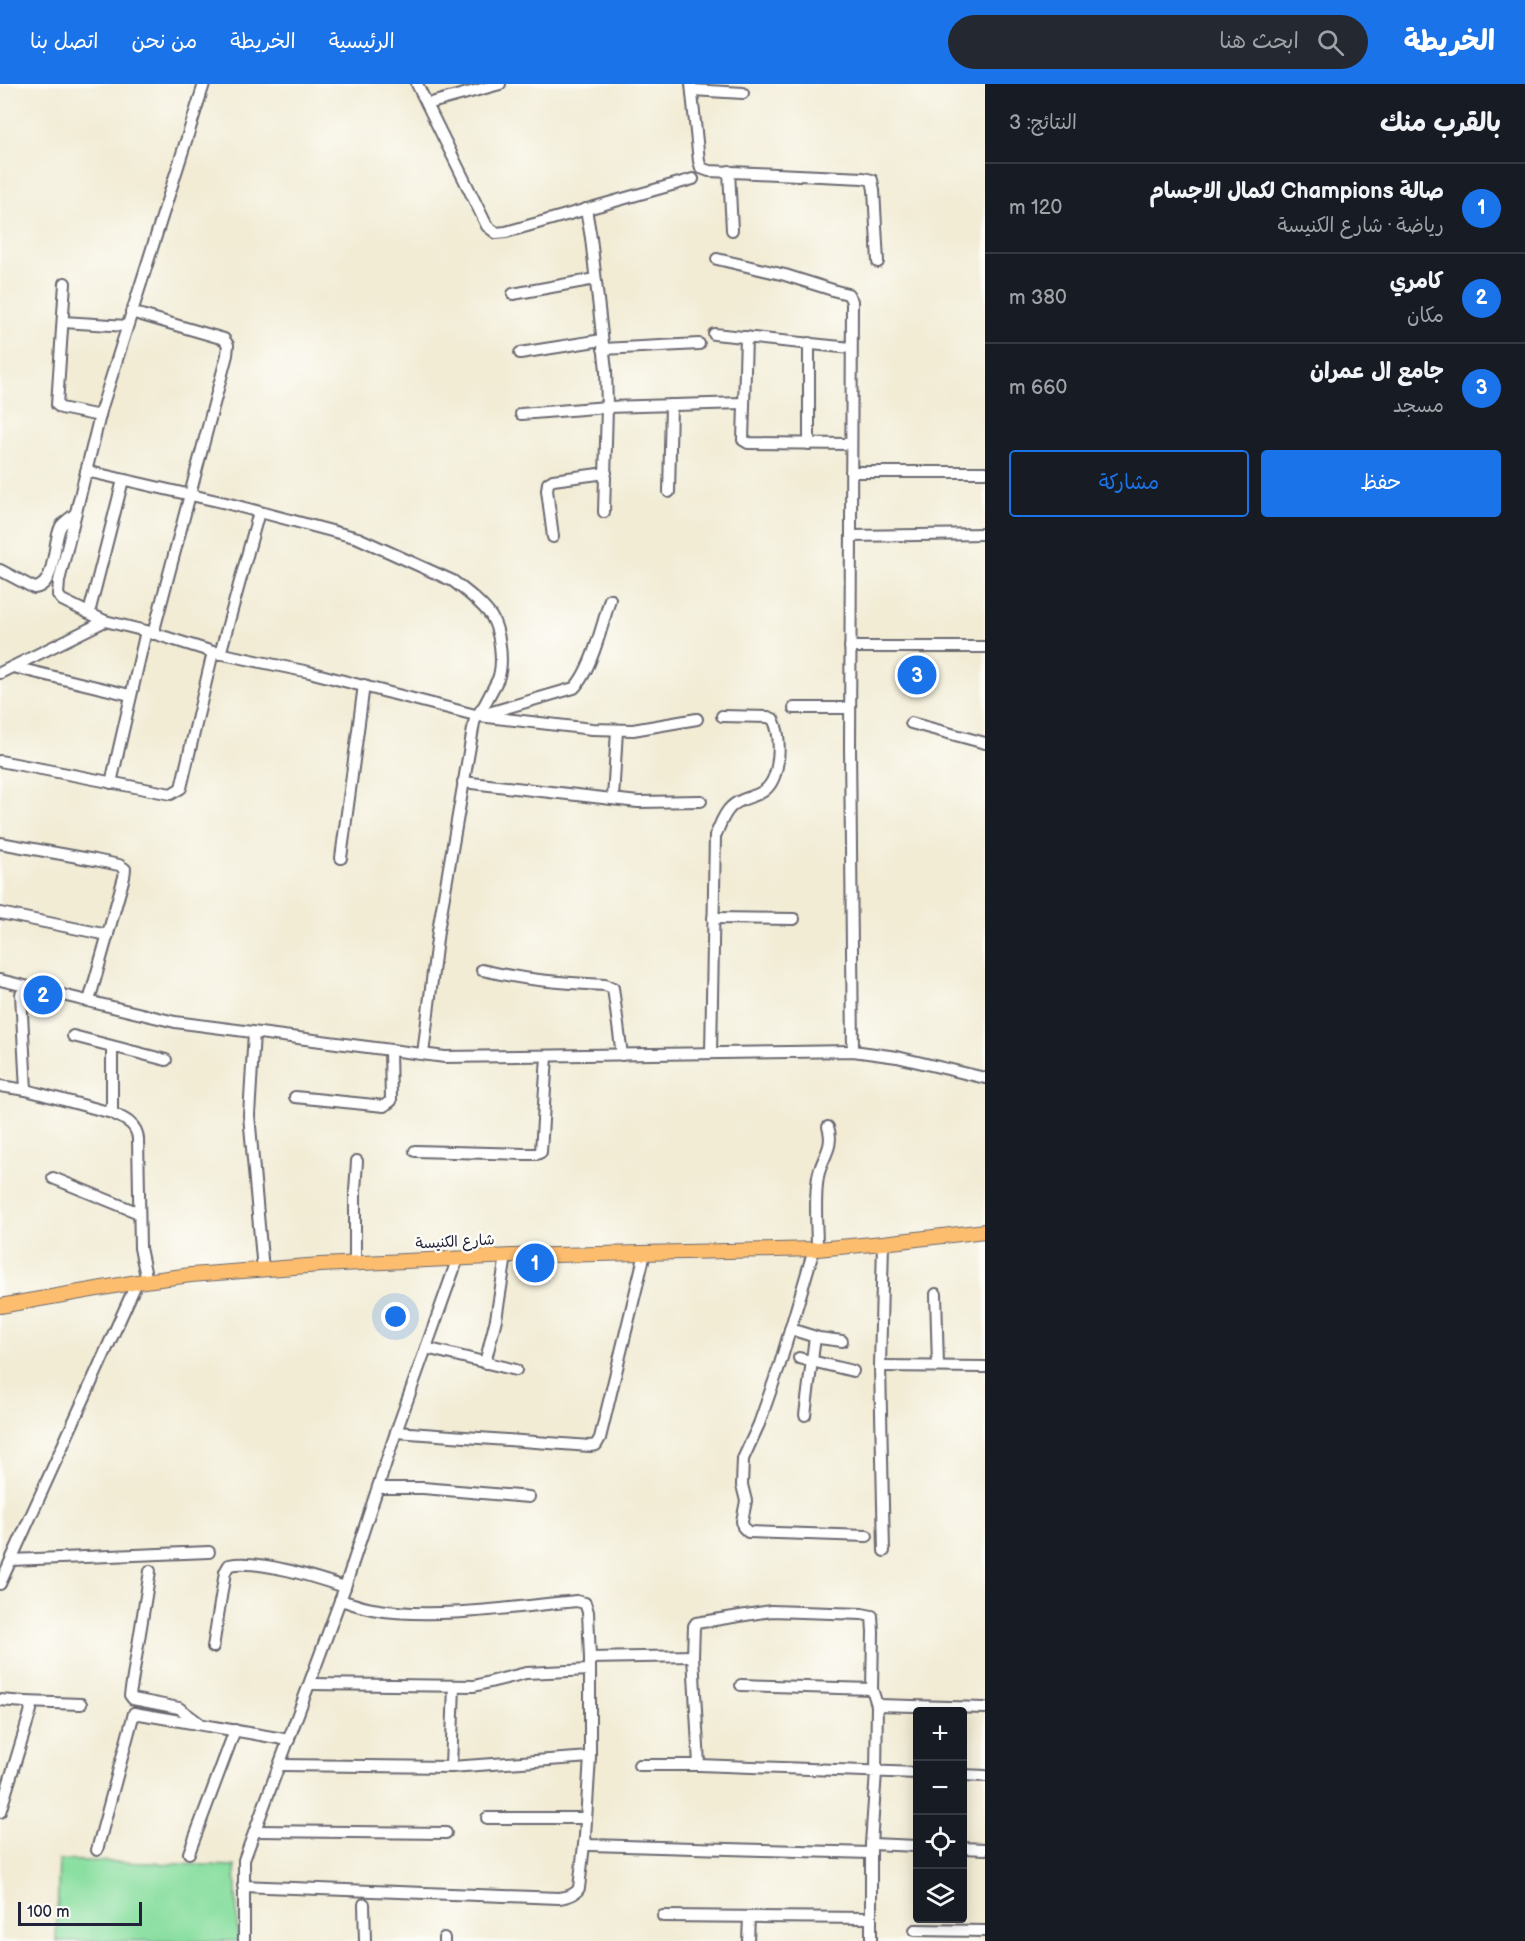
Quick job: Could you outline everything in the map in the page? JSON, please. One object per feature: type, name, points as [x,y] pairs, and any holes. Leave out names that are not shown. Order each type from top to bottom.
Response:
[{"type":"main road","name":"شارع الكنيسة","points":[[0,1306],[142,1282],[263,1270],[506,1256],[815,1249],[985,1231]]},
{"type":"street","points":[[204,84],[100,416],[59,581],[58,595],[62,600],[105,621],[217,653],[364,686],[477,716],[617,730],[656,727],[697,719]]},
{"type":"street","points":[[417,84],[487,226],[496,233],[693,179]]},
{"type":"street","points":[[427,104],[500,84]]},
{"type":"street","points":[[743,93],[691,87],[701,168],[709,171],[872,180],[878,262]]},
{"type":"street","points":[[729,171],[732,230]]},
{"type":"street","points":[[586,209],[603,344],[607,407],[604,513]]},
{"type":"street","points":[[717,259],[785,275],[848,294],[852,301],[850,708],[853,1051]]},
{"type":"street","points":[[513,294],[595,279]]},
{"type":"street","points":[[65,283],[57,405],[61,408],[100,416]]},
{"type":"street","points":[[111,783],[130,695],[191,495],[228,356],[228,345],[224,339],[131,312]]},
{"type":"street","points":[[63,322],[127,326]]},
{"type":"street","points":[[714,334],[851,348]]},
{"type":"street","points":[[746,337],[742,440],[748,443],[851,444]]},
{"type":"street","points":[[520,353],[603,344],[699,344]]},
{"type":"street","points":[[809,344],[809,444]]},
{"type":"street","points":[[521,414],[607,407],[743,403]]},
{"type":"street","points":[[669,492],[671,405]]},
{"type":"street","points":[[86,471],[191,495],[358,538],[453,581],[493,619],[502,665],[498,679],[477,716],[463,782],[438,931],[423,1054]]},
{"type":"street","points":[[851,472],[985,472]]},
{"type":"street","points":[[553,537],[548,483],[564,478],[606,473]]},
{"type":"street","points":[[89,614],[123,480]]},
{"type":"street","points":[[0,761],[171,794],[181,788],[217,653],[259,512]]},
{"type":"street","points":[[0,570],[34,588],[39,588],[49,574],[61,526],[75,514]]},
{"type":"street","points":[[850,536],[985,534]]},
{"type":"street","points":[[477,716],[574,688],[585,671],[610,599]]},
{"type":"street","points":[[0,677],[41,651],[105,621]]},
{"type":"street","points":[[850,647],[985,647]]},
{"type":"street","points":[[13,667],[130,695]]},
{"type":"street","points":[[341,858],[364,686]]},
{"type":"street","points":[[794,708],[850,708]]},
{"type":"street","points":[[711,1053],[715,836],[729,808],[737,801],[763,792],[771,784],[778,763],[778,733],[773,719],[722,716]]},
{"type":"street","points":[[911,723],[985,743]]},
{"type":"street","points":[[613,799],[617,730]]},
{"type":"street","points":[[463,782],[638,802],[700,801]]},
{"type":"street","points":[[0,843],[95,860],[119,865],[125,869],[89,1001]]},
{"type":"street","points":[[0,913],[108,935]]},
{"type":"street","points":[[713,918],[794,919]]},
{"type":"street","points":[[482,970],[539,981],[605,985],[613,988],[622,1055]]},
{"type":"street","points":[[0,980],[175,1022],[445,1057],[853,1051],[897,1057],[985,1078]]},
{"type":"street","points":[[21,994],[26,1090]]},
{"type":"street","points":[[254,1033],[249,1115],[263,1270]]},
{"type":"street","points":[[73,1036],[166,1060]]},
{"type":"street","points":[[112,1047],[112,1113]]},
{"type":"street","points":[[295,1097],[384,1106],[392,1101],[390,1050]]},
{"type":"street","points":[[415,1151],[524,1154],[541,1152],[548,1056]]},
{"type":"street","points":[[0,1086],[26,1090],[112,1113],[128,1121],[137,1131],[142,1282],[7,1563],[0,1584]]},
{"type":"street","points":[[828,1127],[830,1136],[828,1151],[819,1171],[817,1184],[815,1249],[759,1424],[743,1459],[742,1485],[746,1501],[742,1521],[743,1527],[748,1532],[867,1536]]},
{"type":"street","points":[[355,1263],[357,1161]]},
{"type":"street","points":[[53,1178],[140,1213]]},
{"type":"street","points":[[883,1243],[880,1366],[884,1551]]},
{"type":"street","points":[[396,1432],[596,1445],[600,1438],[645,1253]]},
{"type":"street","points":[[485,1363],[496,1319],[506,1256]]},
{"type":"street","points":[[244,1941],[244,1860],[345,1587],[396,1432],[458,1258]]},
{"type":"street","points":[[936,1294],[938,1366]]},
{"type":"street","points":[[790,1329],[815,1337],[842,1341]]},
{"type":"street","points":[[805,1415],[815,1337]]},
{"type":"street","points":[[426,1348],[516,1370]]},
{"type":"street","points":[[798,1358],[853,1371]]},
{"type":"street","points":[[880,1366],[985,1366]]},
{"type":"street","points":[[378,1488],[423,1488],[529,1497]]},
{"type":"street","points":[[7,1563],[208,1552]]},
{"type":"street","points":[[213,1647],[225,1572],[229,1565],[246,1564],[281,1570],[345,1587]]},
{"type":"street","points":[[150,1571],[130,1695],[133,1699],[179,1708],[199,1723]]},
{"type":"street","points":[[243,1886],[559,1898],[574,1893],[579,1888],[590,1757],[590,1658],[588,1612],[585,1603],[576,1601],[468,1611],[417,1612],[371,1609],[340,1600]]},
{"type":"street","points":[[699,1765],[693,1656],[696,1623],[771,1611],[872,1616],[872,1689],[876,1705],[876,1772],[871,1849],[871,1941]]},
{"type":"street","points":[[590,1658],[693,1656]]},
{"type":"street","points":[[310,1684],[474,1686],[526,1673],[590,1670]]},
{"type":"street","points":[[741,1685],[872,1689]]},
{"type":"street","points":[[451,1767],[454,1686]]},
{"type":"street","points":[[0,1700],[81,1704]]},
{"type":"street","points":[[0,1812],[4,1786],[31,1710],[29,1704],[25,1702]]},
{"type":"street","points":[[876,1705],[985,1708]]},
{"type":"street","points":[[97,1850],[133,1714],[137,1712],[289,1740]]},
{"type":"street","points":[[189,1853],[236,1730]]},
{"type":"street","points":[[280,1765],[451,1767],[590,1757]]},
{"type":"street","points":[[639,1765],[913,1773]]},
{"type":"street","points":[[967,1775],[985,1776]]},
{"type":"street","points":[[487,1818],[586,1818]]},
{"type":"street","points":[[255,1831],[446,1833]]},
{"type":"street","points":[[585,1836],[586,1843],[590,1845],[871,1849],[913,1846]]},
{"type":"street","points":[[967,1848],[985,1849]]},
{"type":"street","points":[[364,1904],[365,1941]]},
{"type":"street","points":[[663,1916],[871,1918]]},
{"type":"street","points":[[748,1941],[749,1917]]},
{"type":"street","points":[[915,1930],[985,1931]]},
{"type":"green space","points":[[59,1860],[235,1866],[238,1941],[56,1941]]},
{"type":"place","name":"جامع ال عمران","points":[[917,675]]},
{"type":"place","name":"كامري","points":[[43,995]]},
{"type":"place","name":"صالة Champions لكمال الاجسام","points":[[535,1263]]}]
